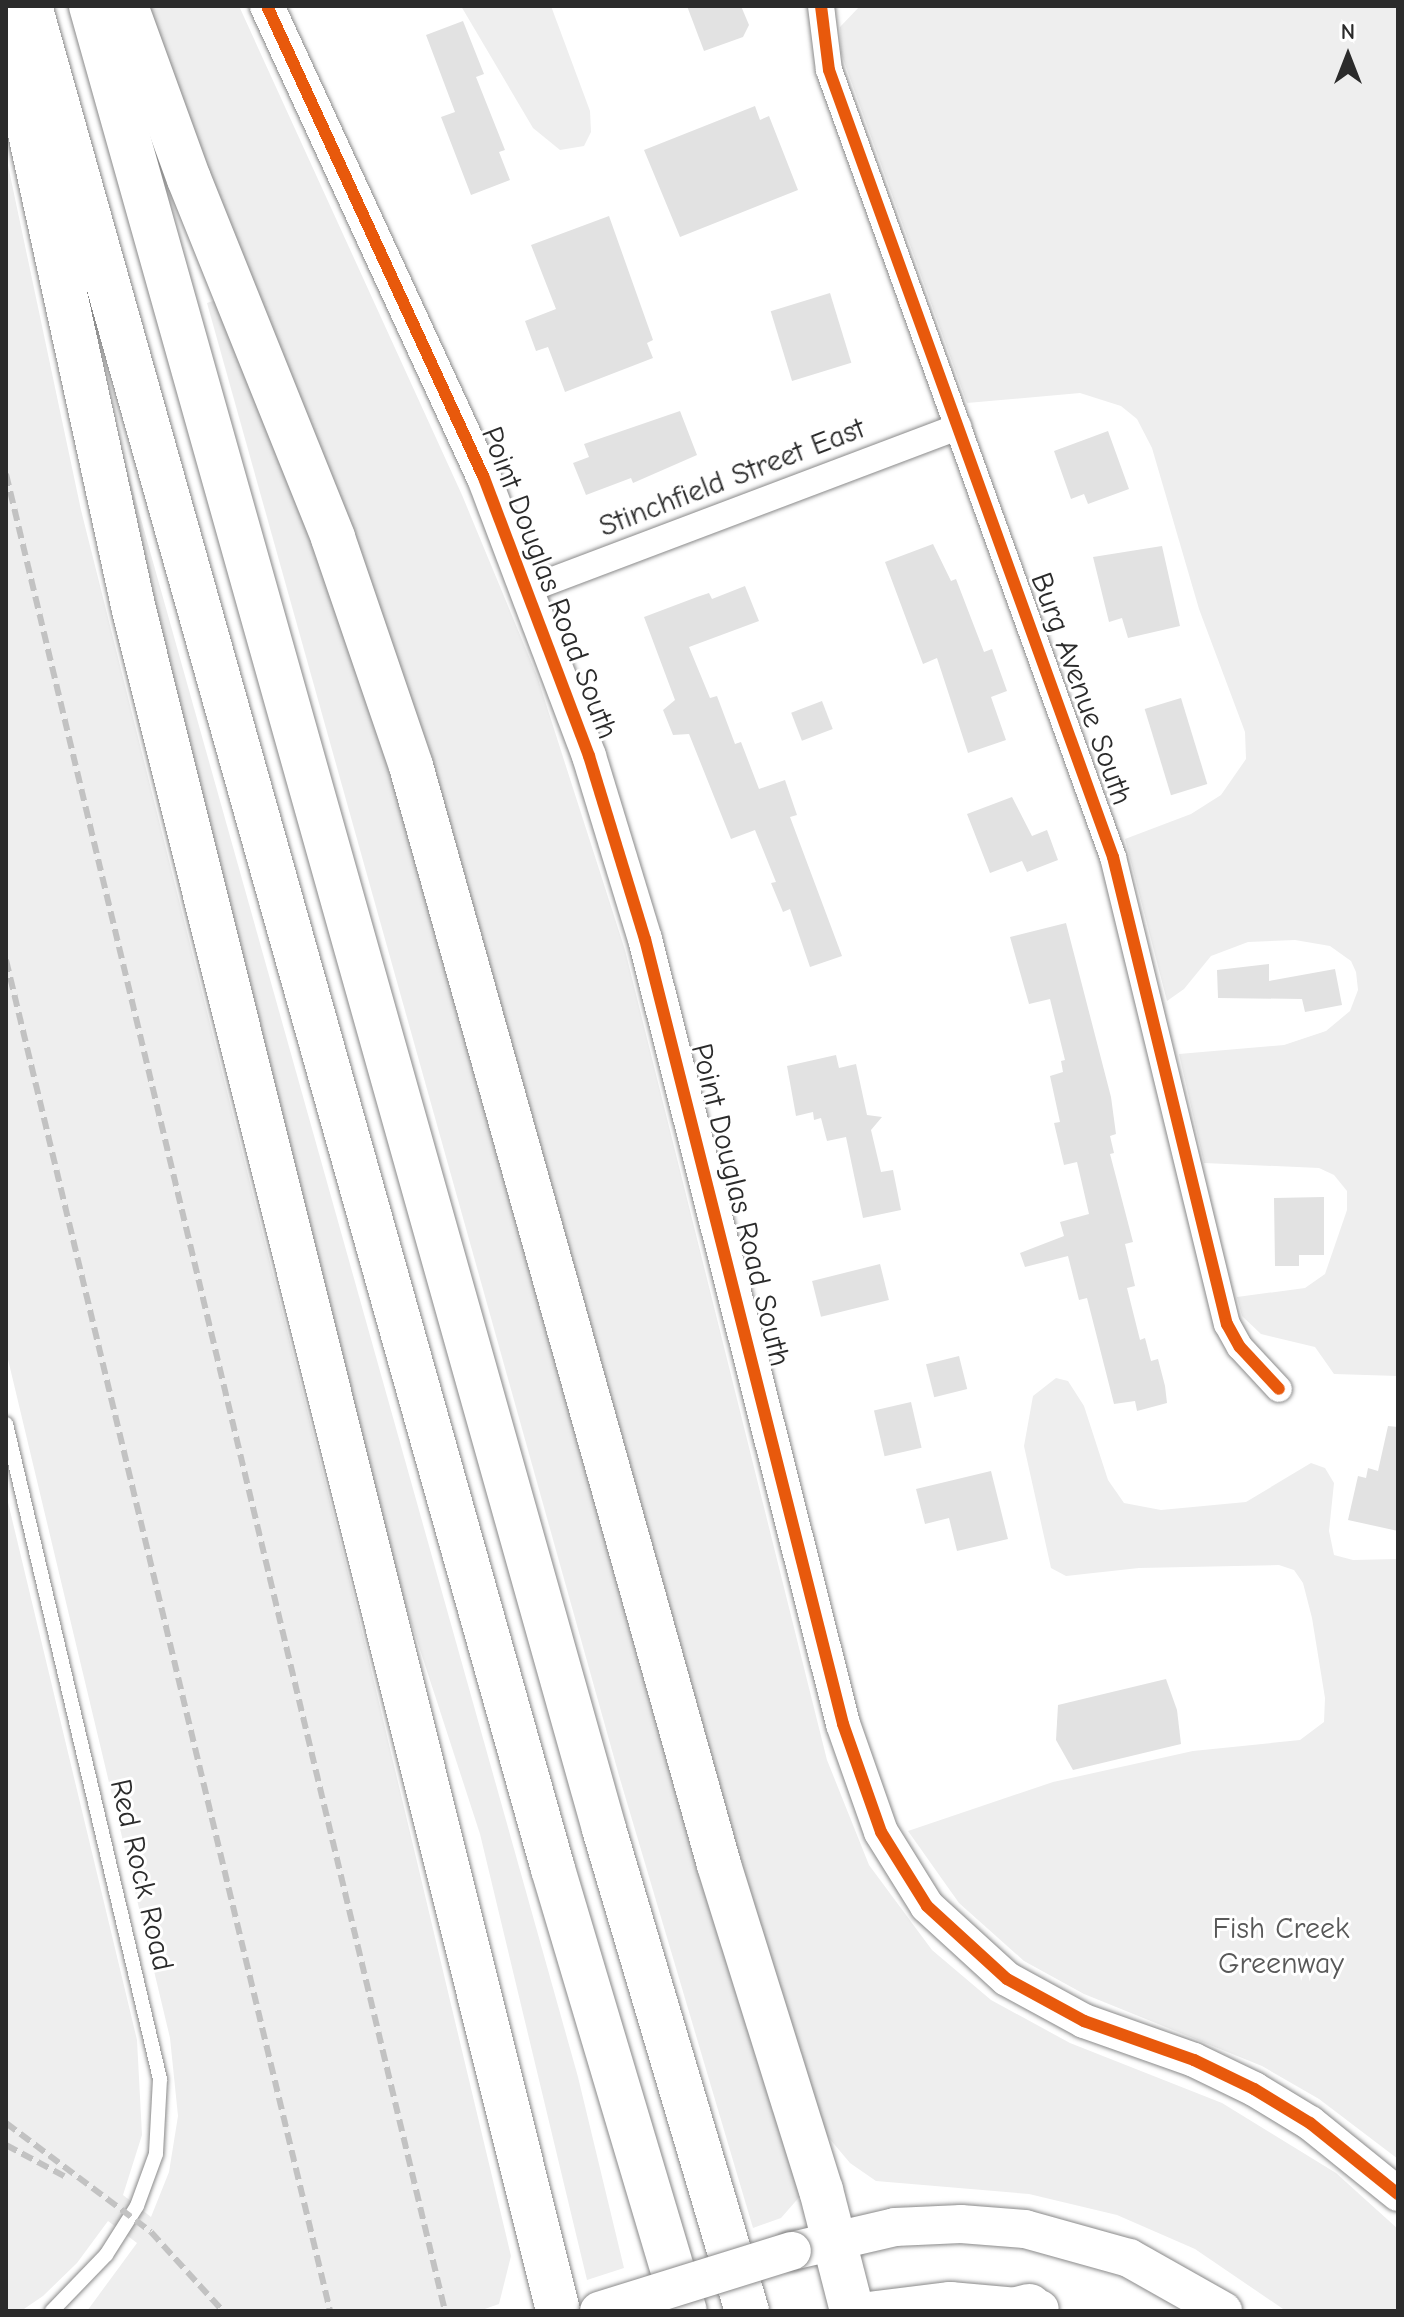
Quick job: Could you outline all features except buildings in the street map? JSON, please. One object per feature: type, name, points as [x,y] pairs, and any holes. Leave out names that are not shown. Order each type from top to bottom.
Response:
[{"type":"highway","points":[[30,6],[553,1869],[685,2311]]},
{"type":"highway","points":[[91,6],[621,1891],[747,2311]]},
{"type":"highway","points":[[126,6],[194,192],[333,538],[411,766],[723,1880],[833,2238],[852,2311]]},
{"type":"highway","points":[[6,23],[114,527],[558,2311]]},
{"type":"highway","points":[[553,1869],[650,2311]]},
{"type":"main road","points":[[599,2311],[833,2238],[927,2224],[1047,2233],[1129,2258],[1223,2311]]},
{"type":"main road","points":[[868,2311],[950,2301],[1029,2309]]},
{"type":"street","name":"Point Douglas Road South","points":[[267,6],[484,478],[529,589],[631,886],[843,1724],[864,1794],[887,1843],[943,1924],[1007,1979],[1084,2021],[1194,2060],[1254,2089],[1344,2147],[1398,2194]]},
{"type":"street","name":"Burg Avenue South","points":[[821,6],[826,60],[1113,857],[1227,1324],[1240,1347],[1279,1389]]},
{"type":"street","name":"Stinchfield Street East","points":[[529,589],[958,427]]},
{"type":"lane","name":"Red Rock Road","points":[[6,1424],[160,2079],[159,2140],[142,2194],[106,2255],[52,2311]]},
{"type":"shaded area","points":[[141,6],[239,6],[462,495],[537,676],[625,950],[827,1760],[869,1865],[932,1950],[991,2000],[1070,2043],[1222,2103],[1336,2173],[1398,2229],[1398,2311],[1286,2311],[1195,2249],[1117,2215],[1029,2194],[876,2181],[850,2163],[813,2119],[525,1119]]},
{"type":"shaded area","points":[[461,6],[551,6],[590,111],[591,132],[584,146],[560,150],[533,128]]},
{"type":"shaded area","points":[[860,6],[1398,6],[1398,1376],[1334,1374],[1315,1347],[1261,1334],[1242,1316],[1237,1297],[1305,1288],[1325,1274],[1347,1210],[1347,1191],[1334,1175],[1319,1168],[1204,1163],[1179,1054],[1284,1045],[1326,1031],[1350,1011],[1358,990],[1356,972],[1351,961],[1330,946],[1295,940],[1248,942],[1211,956],[1184,989],[1167,1001],[1125,839],[1191,814],[1221,795],[1246,759],[1245,732],[1199,609],[1152,448],[1137,419],[1121,406],[1080,393],[967,403],[841,53],[840,27]]},
{"type":"shaded area","points":[[6,156],[81,510],[351,1585],[511,2256],[499,2304],[479,2311],[87,2311],[137,2243],[108,2221],[77,2263],[43,2296],[21,2311],[6,2311],[6,1494],[137,2040],[142,2135],[123,2195],[151,2217],[169,2172],[178,2116],[170,2038],[6,1351]]},
{"type":"shaded area","points":[[222,298],[361,657],[802,2194],[781,2218],[753,2228],[620,1779],[207,303]]},
{"type":"shaded area","points":[[116,430],[578,2077],[624,2268],[587,2280],[480,1834],[387,1548],[176,701]]},
{"type":"shaded area","points":[[1056,1378],[1068,1381],[1084,1406],[1108,1480],[1124,1503],[1161,1510],[1246,1502],[1311,1463],[1325,1468],[1334,1483],[1329,1531],[1334,1555],[1353,1560],[1398,1559],[1398,2159],[1319,2099],[1262,2066],[1084,1994],[1024,1961],[959,1903],[908,1831],[1053,1782],[1193,1751],[1300,1740],[1324,1722],[1325,1698],[1312,1618],[1303,1583],[1294,1570],[1279,1565],[1139,1568],[1066,1576],[1051,1568],[1024,1446],[1033,1396]]},
{"type":"railway","points":[[6,474],[445,2311]]},
{"type":"railway","points":[[6,960],[330,2311]]},
{"type":"railway","points":[[6,2123],[151,2232],[223,2311]]},
{"type":"railway","points":[[6,2145],[64,2176]]},
{"type":"cycle path","points":[[267,6],[484,478],[589,756],[645,939],[843,1724],[881,1832],[927,1906],[1007,1979],[1084,2021],[1194,2060],[1254,2089],[1310,2123],[1398,2194]]},
{"type":"cycle path","points":[[821,6],[829,70],[1113,857],[1227,1324],[1240,1347],[1279,1389]]},
{"type":"park label","name":"Fish Creek Greenway","points":[[1281,1946]]}]
